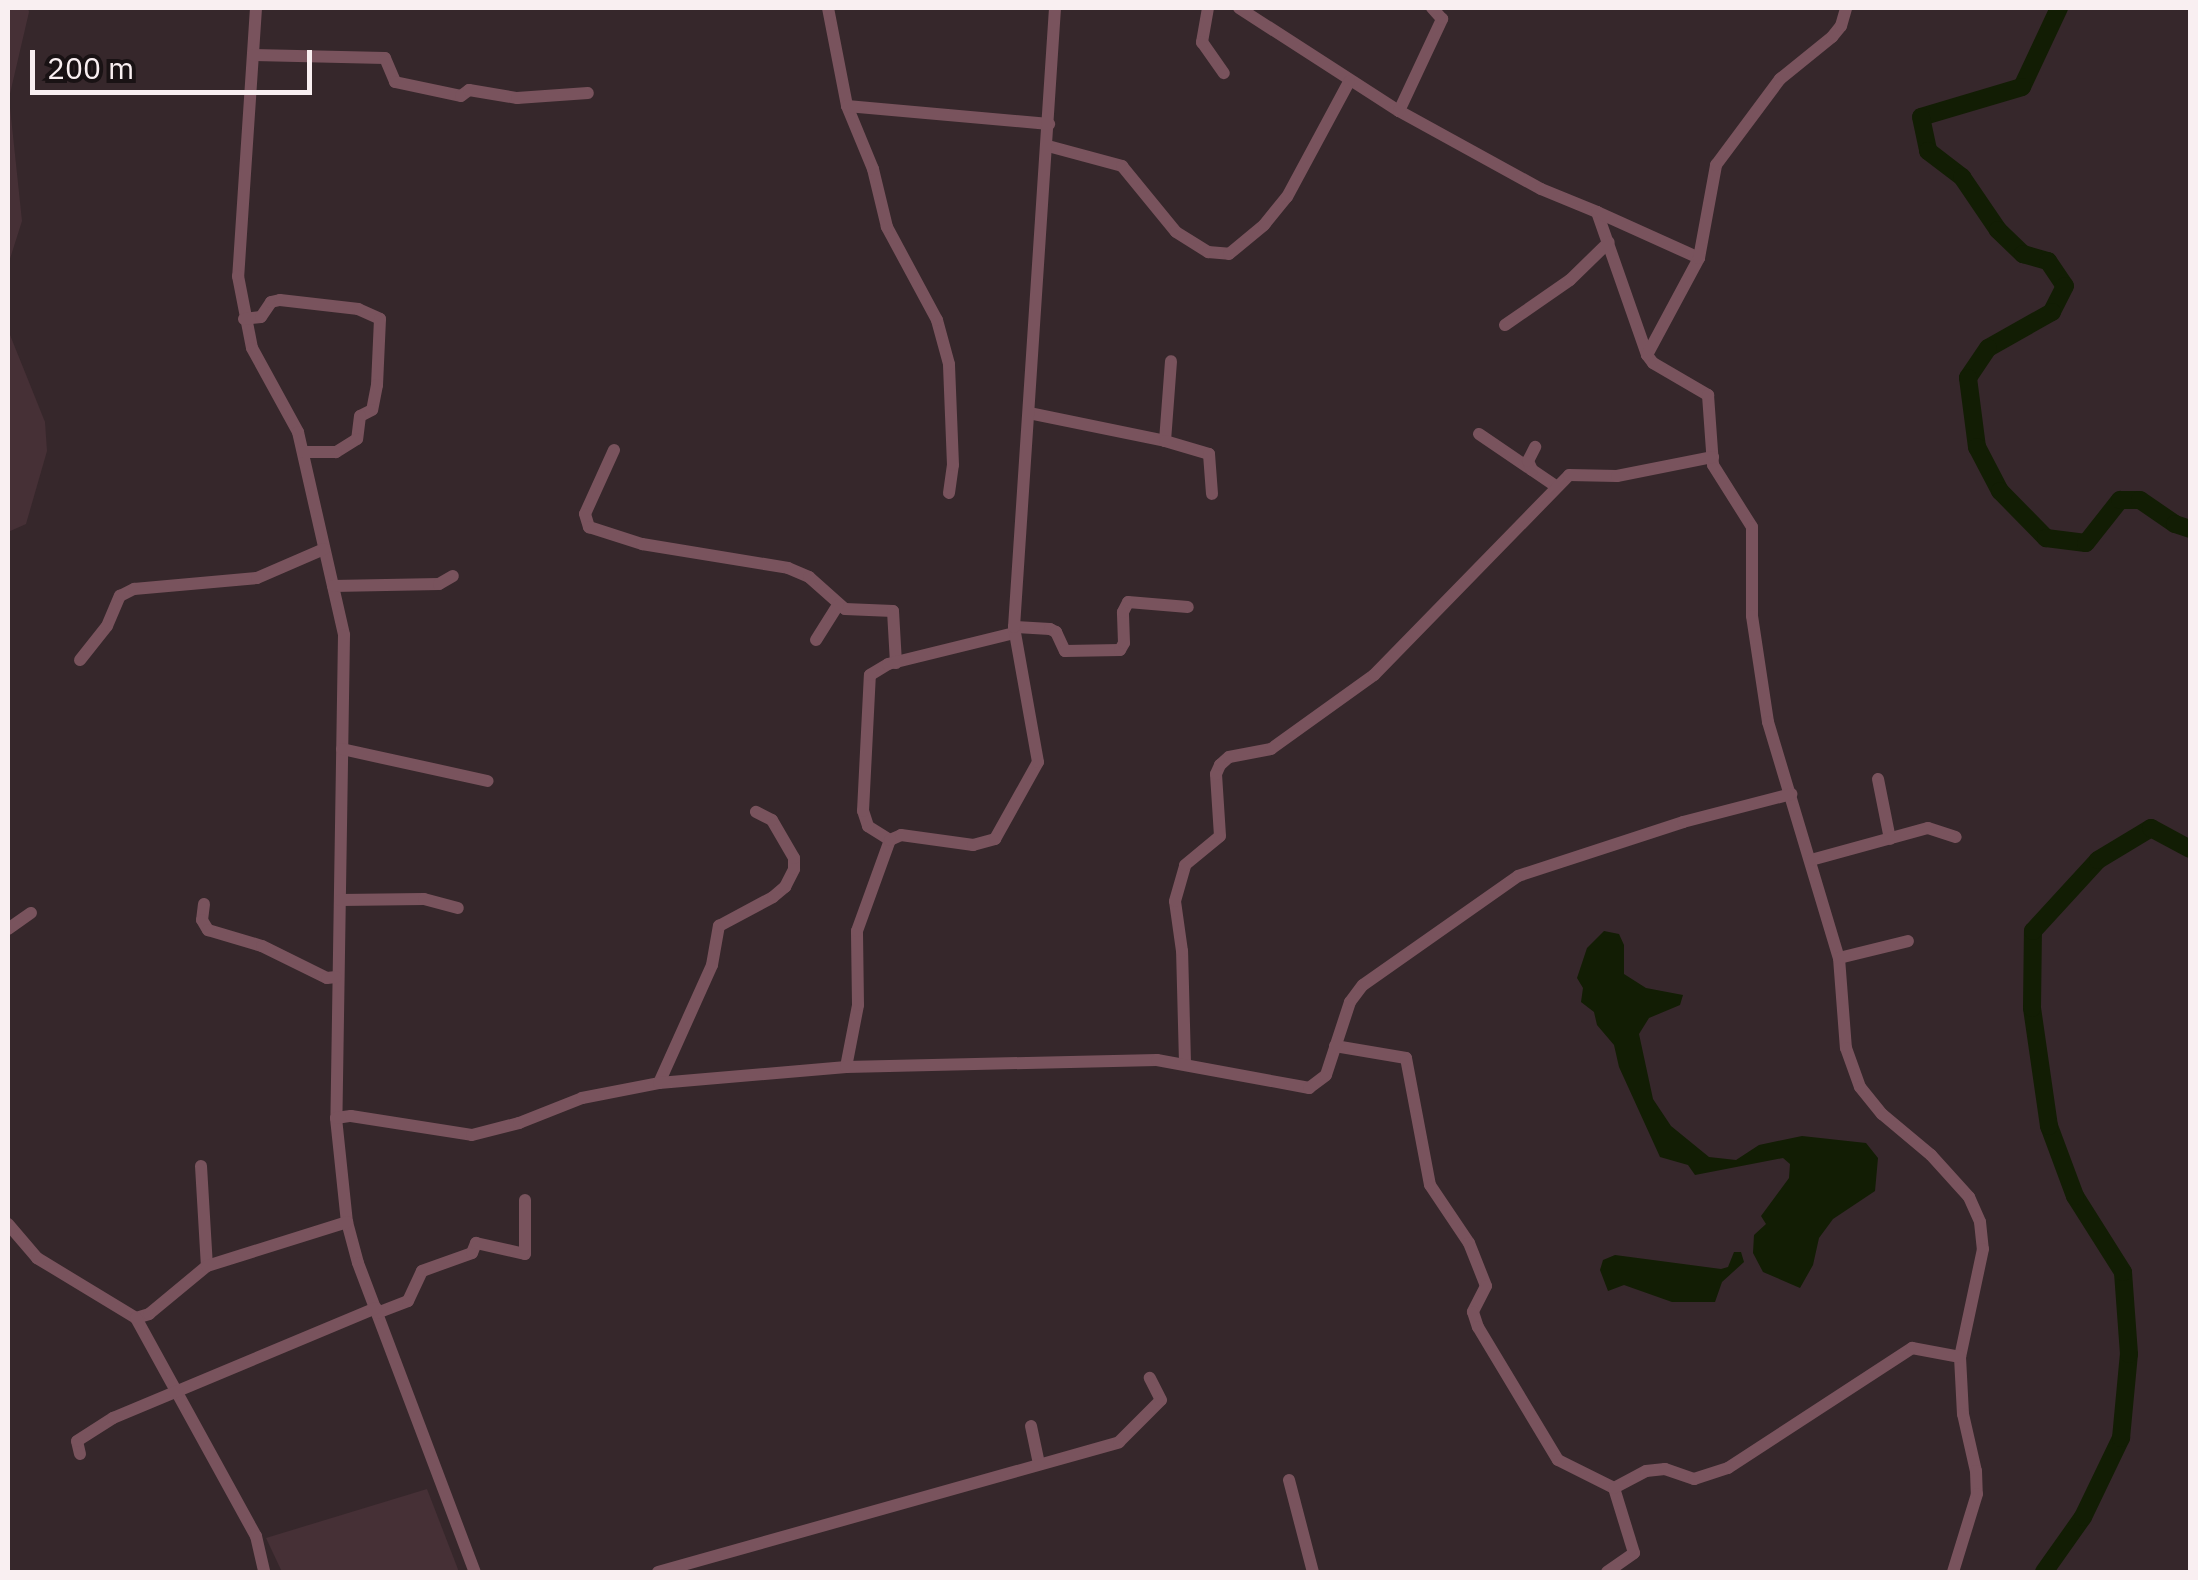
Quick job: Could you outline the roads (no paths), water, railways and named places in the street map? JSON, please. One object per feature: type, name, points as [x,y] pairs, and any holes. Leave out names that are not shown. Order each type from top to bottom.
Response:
[{"type":"street","points":[[256,8],[238,276],[244,320],[252,348],[292,419],[303,452],[344,635],[336,1118],[347,1222],[475,1572]]},
{"type":"street","points":[[828,8],[847,106],[873,169],[887,227],[936,320],[948,364],[953,465],[949,492]]},
{"type":"street","points":[[846,1067],[858,1005],[857,931],[890,840],[901,835],[973,845],[995,840],[1038,756],[1014,630],[1055,8]]},
{"type":"street","points":[[1208,8],[1202,42],[1224,73]]},
{"type":"street","points":[[1238,8],[1348,82],[1541,189],[1699,258]]},
{"type":"street","points":[[1400,111],[1442,18],[1432,8]]},
{"type":"street","points":[[1647,355],[1699,258],[1716,166],[1780,79],[1823,48],[1841,26],[1846,8]]},
{"type":"street","points":[[253,54],[384,58],[395,82],[461,96],[468,90],[517,98],[588,94]]},
{"type":"street","points":[[1048,146],[1122,166],[1176,232],[1208,252],[1228,254],[1264,225],[1287,197],[1348,82]]},
{"type":"street","points":[[847,106],[1049,124]]},
{"type":"street","points":[[1597,212],[1647,355],[1653,363],[1708,395],[1713,457],[1752,527],[1749,571],[1768,722],[1839,958],[1846,1048],[1860,1087],[1882,1114],[1931,1155],[1969,1197],[1980,1222],[1983,1249],[1960,1357],[1976,1494],[1953,1572]]},
{"type":"street","points":[[1505,325],[1570,280],[1609,242]]},
{"type":"street","points":[[244,320],[261,317],[271,302],[280,300],[358,309],[380,319],[377,385],[372,410],[360,416],[357,440],[336,452],[303,452]]},
{"type":"street","points":[[1165,440],[1171,361]]},
{"type":"street","points":[[1029,413],[1165,440],[1208,454],[1212,494]]},
{"type":"street","points":[[1479,434],[1557,487]]},
{"type":"street","points":[[1532,470],[1528,461],[1535,447]]},
{"type":"street","points":[[614,450],[585,514],[586,524],[642,544],[788,568],[809,577],[838,605],[854,611],[894,612],[896,662]]},
{"type":"street","points":[[1184,1063],[1182,951],[1176,901],[1184,866],[1220,836],[1216,774],[1220,765],[1229,758],[1270,748],[1365,682],[1573,473],[1618,476],[1713,457]]},
{"type":"street","points":[[80,660],[107,626],[120,596],[134,588],[257,578],[324,549]]},
{"type":"street","points":[[334,586],[440,584],[453,576]]},
{"type":"street","points":[[890,840],[868,826],[862,803],[868,678],[873,670],[1014,630],[1050,629],[1066,651],[1120,650],[1123,612],[1128,602],[1188,607]]},
{"type":"street","points":[[816,640],[838,605]]},
{"type":"street","points":[[342,749],[488,781]]},
{"type":"street","points":[[1878,778],[1890,839]]},
{"type":"street","points":[[336,1118],[352,1116],[472,1134],[519,1124],[582,1098],[659,1083],[846,1067],[1157,1060],[1309,1088],[1326,1075],[1350,1002],[1363,985],[1518,876],[1684,822],[1791,794]]},
{"type":"street","points":[[659,1083],[712,964],[719,926],[773,897],[786,887],[794,869],[794,858],[772,820],[756,812]]},
{"type":"street","points":[[1811,860],[1928,828],[1956,836]]},
{"type":"street","points":[[340,900],[424,899],[458,908]]},
{"type":"street","points":[[204,904],[202,920],[208,930],[262,946],[327,978],[336,977]]},
{"type":"street","points":[[8,929],[30,913]]},
{"type":"street","points":[[1839,958],[1908,941]]},
{"type":"street","points":[[1335,1046],[1406,1058],[1430,1185],[1469,1243],[1486,1286],[1474,1312],[1478,1326],[1558,1460],[1614,1488],[1634,1553],[1607,1572]]},
{"type":"street","points":[[201,1166],[207,1266]]},
{"type":"street","points":[[80,1454],[76,1443],[80,1438],[176,1390],[408,1301],[422,1271],[472,1253],[476,1243],[525,1254],[525,1200]]},
{"type":"street","points":[[136,1318],[149,1314],[207,1266],[347,1222]]},
{"type":"street","points":[[8,1224],[37,1258],[136,1318],[256,1536],[264,1572]]},
{"type":"street","points":[[1614,1488],[1646,1471],[1665,1469],[1694,1479],[1728,1468],[1912,1348],[1960,1357]]},
{"type":"street","points":[[658,1572],[1129,1435],[1161,1400],[1150,1378]]},
{"type":"street","points":[[1031,1426],[1039,1462]]},
{"type":"street","points":[[1289,1480],[1313,1572]]},
{"type":"waterway","points":[[2059,8],[2022,87],[1921,117],[1928,151],[1962,177],[1998,230],[2023,254],[2048,261],[2065,286],[2052,312],[1988,348],[1968,378],[1977,447],[2000,491],[2046,538],[2086,543],[2120,500],[2140,500],[2175,524],[2190,529]]},
{"type":"waterway","points":[[2044,1572],[2083,1517],[2121,1438],[2129,1354],[2123,1272],[2075,1196],[2049,1126],[2032,1008],[2033,931],[2098,860],[2151,828],[2190,849]]}]
